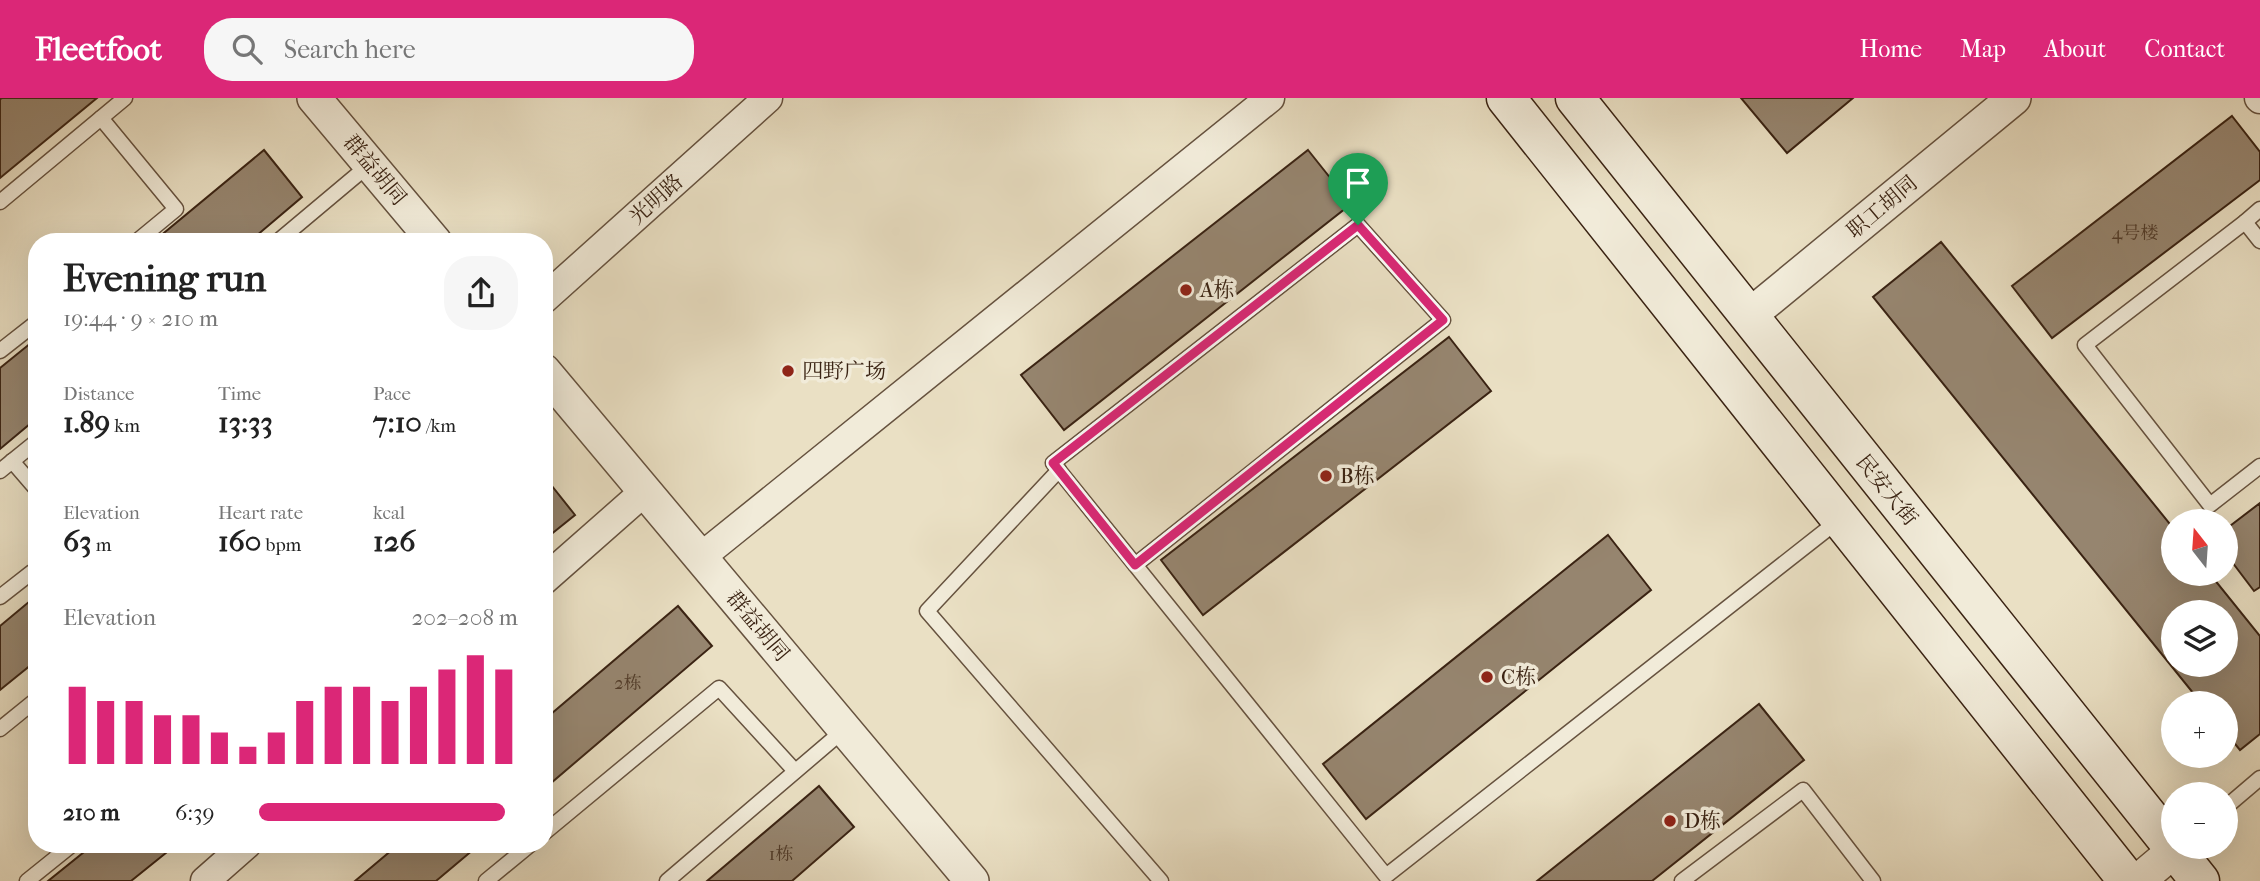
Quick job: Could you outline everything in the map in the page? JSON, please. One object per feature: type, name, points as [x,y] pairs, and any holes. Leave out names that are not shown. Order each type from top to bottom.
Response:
[{"type":"main road","points":[[1506,98],[2128,881]]},
{"type":"main road","name":"民安大街","points":[[1575,98],[2161,829]]},
{"type":"main road","name":"民安大街","points":[[2184,859],[2200,881]]},
{"type":"street","name":"群益胡同","points":[[314,98],[428,233]]},
{"type":"street","name":"光明路","points":[[553,291],[768,98]]},
{"type":"street","points":[[701,557],[1270,98]]},
{"type":"street","name":"职工胡同","points":[[1749,316],[2014,98]]},
{"type":"street","name":"群益胡同","points":[[553,383],[972,881]]},
{"type":"street","points":[[553,572],[645,491]]},
{"type":"street","points":[[205,881],[237,853]]},
{"type":"street","points":[[2138,881],[2163,859]]},
{"type":"lane","points":[[0,202],[125,98]]},
{"type":"lane","points":[[101,118],[176,209],[147,233]]},
{"type":"lane","points":[[287,233],[370,164]]},
{"type":"lane","points":[[2260,209],[2085,345],[2210,505],[2260,466]]},
{"type":"lane","points":[[2245,222],[2260,241]]},
{"type":"lane","points":[[1135,565],[1443,320],[1358,225],[1053,463],[1059,470],[1135,565],[1388,878],[1840,519]]},
{"type":"lane","points":[[0,351],[28,329]]},
{"type":"lane","points":[[0,471],[28,448]]},
{"type":"lane","points":[[12,461],[28,480]]},
{"type":"lane","points":[[1059,470],[927,611],[1161,881]]},
{"type":"lane","points":[[0,597],[28,575]]},
{"type":"lane","points":[[553,826],[719,688],[795,771]]},
{"type":"lane","points":[[0,729],[28,706]]},
{"type":"lane","points":[[667,881],[845,729]]},
{"type":"lane","points":[[2238,797],[2260,778]]},
{"type":"lane","points":[[1682,881],[1803,790],[1873,881]]},
{"type":"lane","points":[[27,881],[63,853]]},
{"type":"lane","points":[[486,881],[520,853]]},
{"type":"building","points":[[2,98],[97,98],[0,178]]},
{"type":"building","points":[[1741,98],[1853,98],[1787,153]]},
{"type":"building","points":[[2232,116],[2260,152],[2260,180],[2052,338],[2012,286]]},
{"type":"building","points":[[264,150],[302,197],[260,233],[164,233]]},
{"type":"building","name":"A栋","points":[[1308,150],[1351,204],[1064,430],[1021,375]]},
{"type":"building","points":[[1941,242],[2161,513],[2161,586],[2220,586],[2231,600],[2161,600],[2161,653],[1873,297]]},
{"type":"building","name":"B栋","points":[[1449,337],[1491,391],[1203,615],[1161,560]]},
{"type":"building","points":[[28,345],[28,426],[0,449],[0,368]]},
{"type":"building","points":[[553,487],[575,515],[553,533]]},
{"type":"building","points":[[2260,503],[2260,587],[2254,591],[2238,570],[2238,520]]},
{"type":"building","name":"C栋","points":[[1608,535],[1651,590],[1366,819],[1323,764]]},
{"type":"building","points":[[28,603],[28,667],[0,690],[0,626]]},
{"type":"building","points":[[678,606],[712,646],[553,781],[553,712]]},
{"type":"building","points":[[2238,609],[2260,636],[2260,734],[2240,750],[2238,748],[2238,691],[2191,691],[2180,677],[2238,677]]},
{"type":"building","name":"D栋","points":[[1759,704],[1804,760],[1652,881],[1537,881]]},
{"type":"building","points":[[819,786],[854,827],[792,881],[707,881]]},
{"type":"building","points":[[83,853],[166,853],[131,881],[48,881]]},
{"type":"building","points":[[388,853],[469,853],[436,881],[355,881]]},
{"type":"place","name":"A栋","points":[[1186,290]]},
{"type":"place","name":"四野广场","points":[[788,371]]},
{"type":"place","name":"B栋","points":[[1326,476]]},
{"type":"place","name":"C栋","points":[[1487,677]]},
{"type":"place","name":"D栋","points":[[1670,821]]},
{"type":"route","points":[[1358,225],[1443,320],[1135,565],[1053,463],[1358,225]]}]
